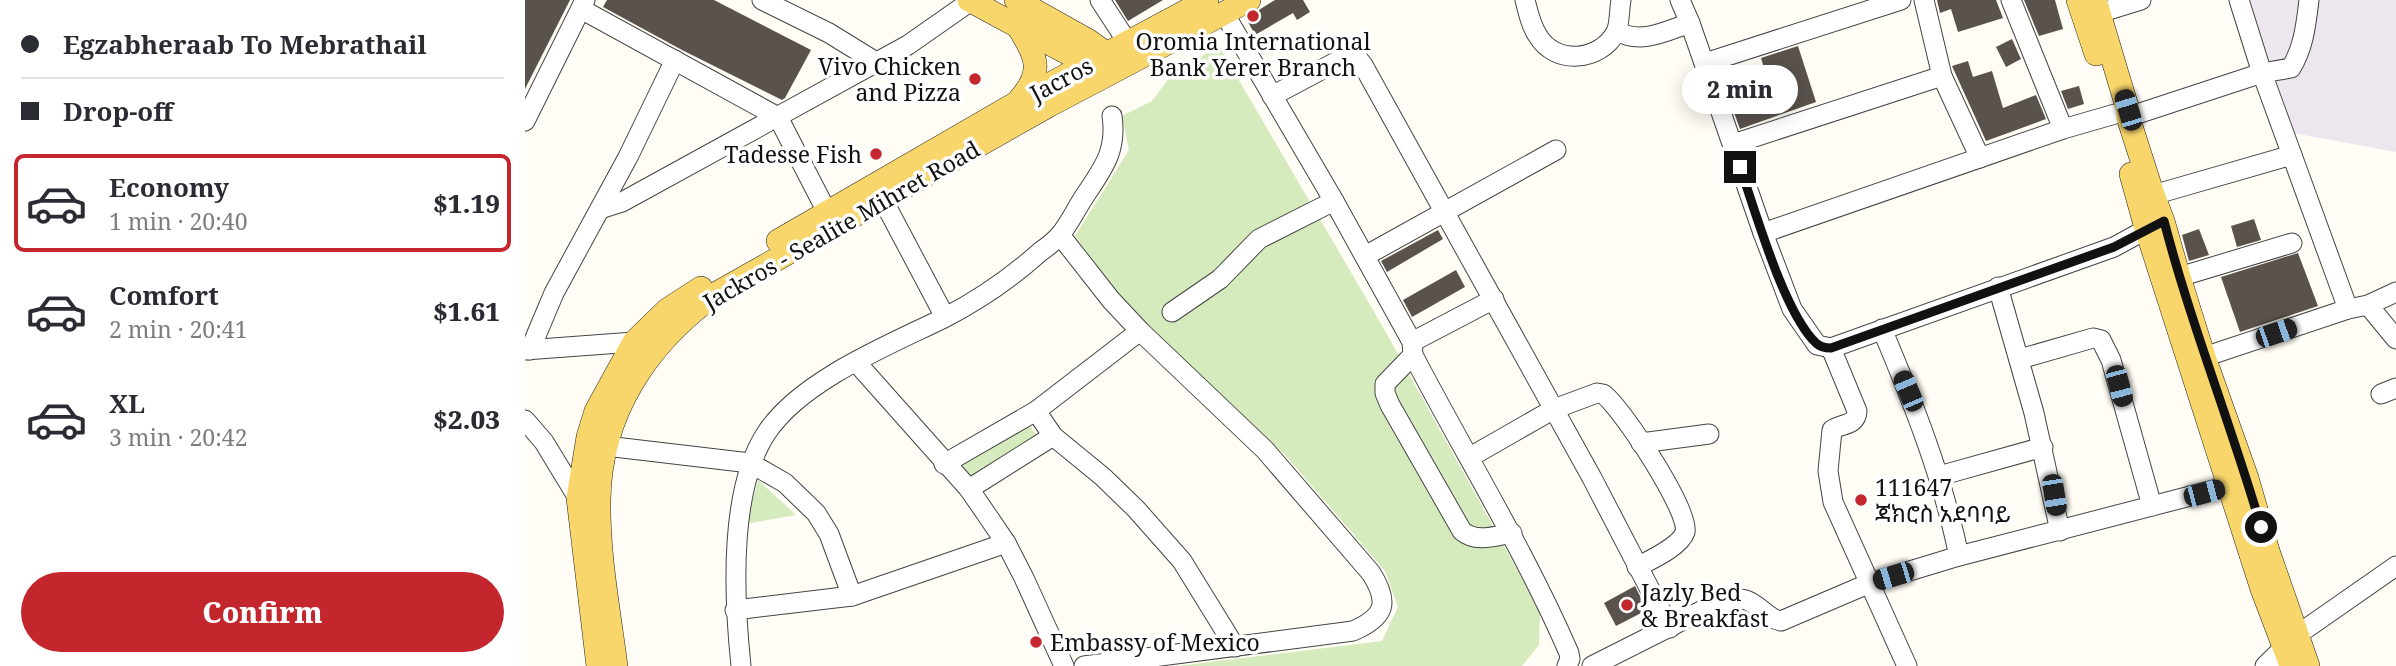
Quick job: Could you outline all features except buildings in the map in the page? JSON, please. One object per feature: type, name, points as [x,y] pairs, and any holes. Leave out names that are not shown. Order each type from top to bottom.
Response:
[{"type":"main road","points":[[970,0],[1106,65]]},
{"type":"main road","points":[[1016,0],[1089,41],[1106,65]]},
{"type":"main road","name":"Jacros","points":[[1106,65],[1128,43],[1216,6],[1249,0]]},
{"type":"main road","points":[[2078,0],[2153,195],[2155,225],[2179,277],[2247,478],[2268,551],[2291,649]]},
{"type":"main road","name":"Jacros","points":[[643,346],[652,324],[679,303],[827,212],[1014,105],[1106,65],[1216,6]]},
{"type":"main road","points":[[2097,7],[2128,110],[2122,115]]},
{"type":"main road","points":[[1014,105],[1029,89],[1036,74],[1033,52],[1017,24]]},
{"type":"main road","name":"Jackros - Sealite Mihret Road","points":[[615,666],[599,499],[606,446],[637,372],[643,346],[717,293],[883,200],[1106,65]]},
{"type":"main road","points":[[2122,115],[2229,486],[2262,589],[2291,649],[2308,666]]},
{"type":"main road","points":[[598,666],[578,498],[588,437],[596,411],[643,346]]},
{"type":"street","points":[[762,0],[829,33],[876,62]]},
{"type":"street","points":[[600,209],[622,202],[908,44],[970,0]]},
{"type":"street","points":[[1100,0],[1128,43]]},
{"type":"street","points":[[1525,0],[1538,37],[1553,53],[1567,57],[1599,50],[1617,31],[1621,0]]},
{"type":"street","points":[[1680,0],[1691,23],[1792,309],[1817,345],[1831,348],[2114,247],[2155,225]]},
{"type":"street","points":[[1705,63],[1865,6],[1901,0]]},
{"type":"street","points":[[1924,0],[1942,76],[1980,158]]},
{"type":"street","points":[[2011,0],[2063,128]]},
{"type":"street","points":[[2097,7],[2141,0]]},
{"type":"street","points":[[2239,0],[2262,73],[2348,309]]},
{"type":"street","points":[[1763,233],[2063,128],[2122,115],[2262,73],[2291,68],[2299,54],[2309,0]]},
{"type":"street","points":[[525,121],[583,4],[675,60],[778,117],[827,212]]},
{"type":"street","points":[[1216,6],[1365,256],[1546,600],[1569,653],[1567,666]]},
{"type":"street","points":[[1617,31],[1634,38],[1643,38],[1691,23]]},
{"type":"street","points":[[1272,96],[1349,55],[1355,55],[1363,65],[1554,409],[1670,628]]},
{"type":"street","points":[[643,346],[528,350],[554,293],[600,209],[675,60]]},
{"type":"street","points":[[1733,144],[1942,76]]},
{"type":"street","points":[[741,666],[736,610],[737,547],[750,463],[767,431],[800,397],[856,362],[945,317],[1000,285],[1060,236],[1111,151],[1114,133],[1112,116]]},
{"type":"street","points":[[1365,256],[1556,150]]},
{"type":"street","points":[[2153,195],[2292,155]]},
{"type":"street","points":[[883,200],[945,317]]},
{"type":"street","points":[[1172,312],[1220,279],[1259,239],[1334,201]]},
{"type":"street","points":[[1060,236],[1111,300],[1140,331],[1265,450],[1371,573],[1380,587],[1382,600],[1379,614],[1373,623],[1353,631],[1084,666]]},
{"type":"street","points":[[2179,277],[2292,243]]},
{"type":"street","points":[[1998,287],[2043,447],[2060,531]]},
{"type":"street","points":[[2204,357],[2368,304],[2396,292]]},
{"type":"street","points":[[1494,299],[1412,349],[1385,384],[1385,393],[1462,530],[1469,536],[1480,538],[1512,533]]},
{"type":"street","points":[[2368,304],[2396,339]]},
{"type":"street","points":[[1882,329],[1923,427],[1939,476],[1959,556]]},
{"type":"street","points":[[944,464],[1036,411],[1140,331]]},
{"type":"street","points":[[2019,359],[2093,338],[2101,340],[2111,360],[2152,506]]},
{"type":"street","points":[[1831,348],[1857,411],[1854,420],[1832,430],[1829,486],[1833,502],[1907,666]]},
{"type":"street","points":[[856,362],[969,489],[1006,543],[1064,666]]},
{"type":"street","points":[[1470,457],[1554,409],[1585,397],[1603,394],[1618,407],[1680,508],[1685,522],[1685,532],[1671,548],[1637,568]]},
{"type":"street","points":[[1036,411],[1053,436],[1120,493],[1182,561],[1235,647]]},
{"type":"street","points":[[525,420],[544,442],[578,498]]},
{"type":"street","points":[[1641,443],[1709,434]]},
{"type":"street","points":[[969,489],[1053,436]]},
{"type":"street","points":[[606,446],[750,463],[785,483],[816,513],[829,534],[852,596]]},
{"type":"street","points":[[1939,476],[2043,447]]},
{"type":"street","points":[[1592,666],[1711,606],[1746,600],[1774,620],[1781,621],[1870,583],[1959,556],[2229,486]]},
{"type":"street","points":[[736,610],[852,596],[1006,543]]},
{"type":"street","points":[[2265,666],[2291,649],[2396,566]]},
{"type":"shaded area","points":[[2250,0],[2396,0],[2396,152],[2293,133]]},
{"type":"green space","points":[[1219,46],[1384,329],[1540,611],[1539,645],[1522,666],[1177,666],[1382,641],[1398,607],[1385,571],[1285,455],[1134,315],[1075,236],[1129,150],[1122,116],[1152,101],[1172,74]]},
{"type":"green space","points":[[1028,422],[1038,438],[967,479],[957,463]]},
{"type":"green space","points":[[758,480],[796,515],[746,524]]},
{"type":"place","name":"Oromia International Bank Yerer Branch","points":[[1253,16]]},
{"type":"place","name":"Vivo Chicken and Pizza","points":[[975,79]]},
{"type":"place","name":"Tadesse Fish","points":[[876,154]]},
{"type":"place","name":"111647 ጃክሮስ አደባባይ","points":[[1861,500]]},
{"type":"place","name":"Jazly Bed & Breakfast","points":[[1627,605]]},
{"type":"place","name":"Embassy of Mexico","points":[[1036,642]]},
{"type":"route","points":[[1740,167],[1792,309],[1817,345],[1824,348],[1831,348],[2114,247],[2164,221],[2204,357],[2247,478],[2261,527]]}]
